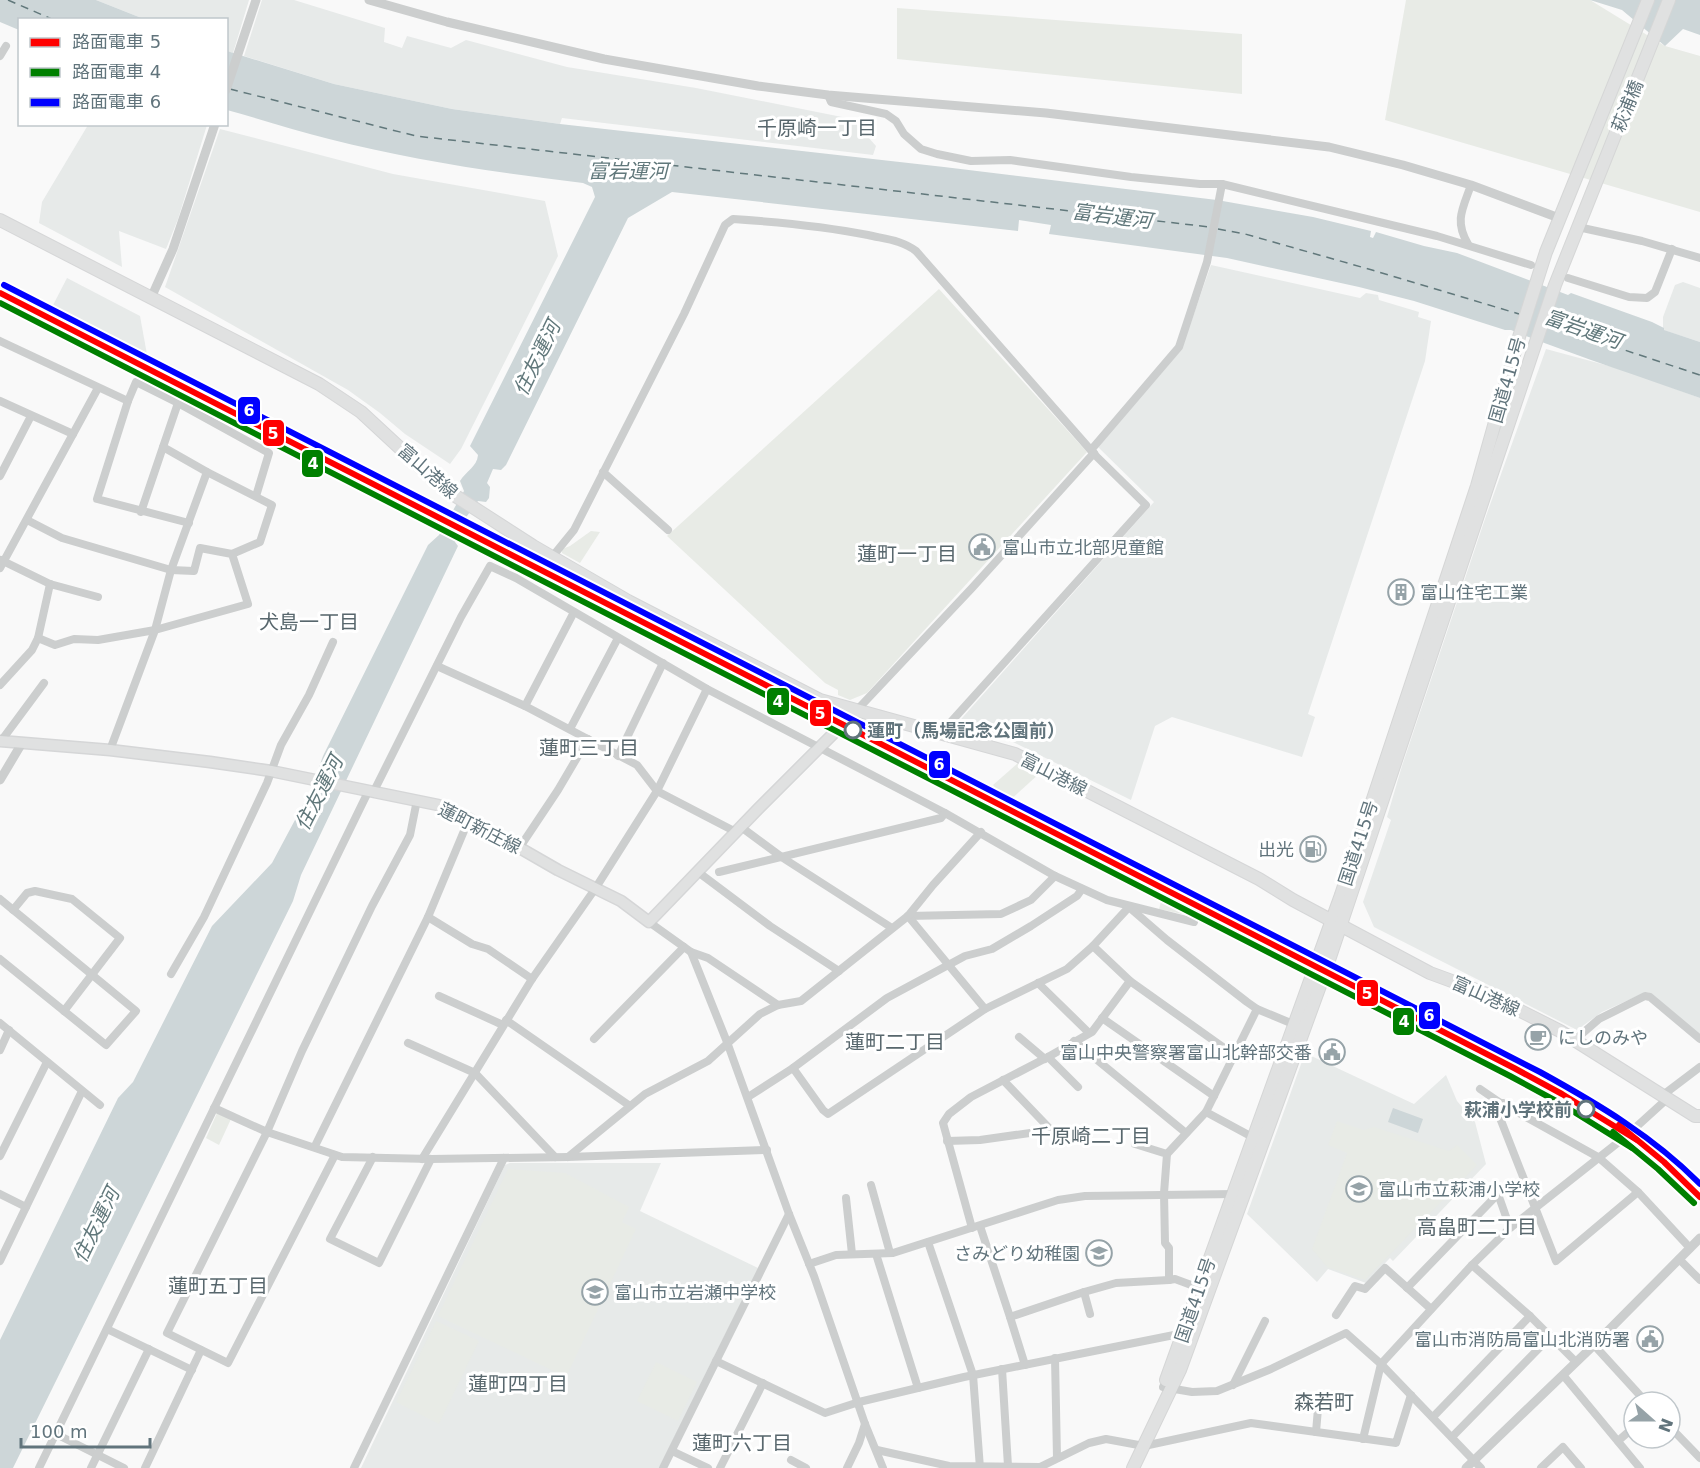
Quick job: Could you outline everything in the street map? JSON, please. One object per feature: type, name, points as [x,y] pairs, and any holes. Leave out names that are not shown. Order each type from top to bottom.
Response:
[{"type":"main road","name":"萩浦橋","points":[[1561,213],[1648,0]]},
{"type":"main road","name":"萩浦橋","points":[[1584,212],[1670,0]]},
{"type":"main road","name":"国道415号","points":[[1124,1468],[1140,1444],[1167,1388],[1189,1332],[1336,923],[1555,285],[1584,212]]},
{"type":"main road","name":"国道415号","points":[[1336,923],[1477,486],[1537,279],[1561,213]]},
{"type":"main road","name":"富山港線","points":[[0,220],[319,384],[382,429],[428,474],[481,514],[628,601],[806,694],[834,705],[1015,754],[1259,879],[1293,900],[1430,973],[1487,994],[1576,1039],[1698,1118]]},
{"type":"main road","points":[[649,922],[857,710]]},
{"type":"main road","name":"蓮町新庄線","points":[[1,741],[110,750],[271,771],[438,805],[469,819],[621,901],[649,922]]},
{"type":"main road","name":"国道415号","points":[[1133,1468],[1140,1444]]},
{"type":"street","points":[[228,84],[256,0]]},
{"type":"street","points":[[369,0],[447,22],[604,59],[758,86],[828,95],[1046,113],[1319,146],[1359,154],[1471,185],[1561,213]]},
{"type":"street","points":[[0,56],[6,46]]},
{"type":"street","points":[[828,95],[831,102],[886,114],[896,121],[904,134],[921,149],[937,154],[971,161],[1010,160],[1131,177],[1222,184],[1468,244],[1531,265]]},
{"type":"street","points":[[151,298],[173,249],[214,126]]},
{"type":"street","points":[[857,710],[972,588],[1092,452],[1179,347],[1207,262],[1222,184]]},
{"type":"street","points":[[1468,244],[1462,235],[1460,216],[1471,185]]},
{"type":"street","points":[[552,557],[574,530],[684,314],[724,225],[733,219],[792,222],[908,245],[916,251],[1092,452],[1146,505],[941,733]]},
{"type":"street","points":[[1578,227],[1672,249],[1700,258]]},
{"type":"street","points":[[1568,278],[1629,297],[1647,298],[1655,292],[1672,249]]},
{"type":"street","points":[[0,341],[128,400]]},
{"type":"street","points":[[189,523],[97,499],[128,400],[136,382],[269,453],[256,496]]},
{"type":"street","points":[[98,388],[27,520],[1,563],[50,584],[98,597]]},
{"type":"street","points":[[0,401],[73,434]]},
{"type":"street","points":[[141,512],[178,403]]},
{"type":"street","points":[[0,476],[31,416]]},
{"type":"street","points":[[27,520],[62,538],[171,570],[194,571],[200,548],[232,554],[260,542],[272,505],[164,447]]},
{"type":"street","points":[[110,750],[155,630],[171,570],[207,472]]},
{"type":"street","points":[[603,472],[668,530]]},
{"type":"street","points":[[38,638],[55,645],[74,639],[98,640],[155,630],[248,603],[232,554]]},
{"type":"street","points":[[39,1468],[367,792],[490,566],[707,689],[981,832],[1055,876],[1107,900],[1194,922]]},
{"type":"street","points":[[0,685],[32,650],[38,638],[50,584]]},
{"type":"street","points":[[525,706],[574,612]]},
{"type":"street","points":[[570,729],[618,638]]},
{"type":"street","points":[[171,974],[204,916],[281,745],[309,695],[333,642]]},
{"type":"street","points":[[618,756],[663,663]]},
{"type":"street","points":[[437,666],[525,706],[637,765],[657,791],[739,829],[892,928]]},
{"type":"street","points":[[1,741],[44,683]]},
{"type":"street","points":[[373,1158],[330,1239],[379,1263],[426,1159],[475,1073],[532,979],[595,889],[657,791],[707,689]]},
{"type":"street","points":[[520,847],[588,739]]},
{"type":"street","points":[[0,780],[22,743]]},
{"type":"street","points":[[335,1155],[228,1363],[167,1333],[267,1132],[302,1051],[372,906],[410,835],[417,800]]},
{"type":"street","points":[[719,872],[941,818],[945,813]]},
{"type":"street","points":[[315,1146],[428,917],[469,819]]},
{"type":"street","points":[[568,1157],[645,1094],[708,1061],[760,1014],[778,1005],[801,1001],[908,916],[981,832]]},
{"type":"street","points":[[698,872],[770,926],[804,946],[839,971]]},
{"type":"street","points":[[908,916],[1001,914],[1031,900],[1055,876]]},
{"type":"street","points":[[747,1097],[793,1068],[887,998],[965,956],[992,949],[1077,896],[1082,889]]},
{"type":"street","points":[[14,910],[27,893],[35,891],[72,899],[120,938],[64,1011]]},
{"type":"street","points":[[0,899],[135,1011],[106,1045],[0,959]]},
{"type":"street","points":[[793,1068],[828,1114],[986,1009],[1067,969],[1129,907]]},
{"type":"street","points":[[1129,907],[1167,940],[1257,1008],[1299,1026]]},
{"type":"street","points":[[908,916],[986,1009]]},
{"type":"street","points":[[428,917],[471,944],[488,949],[532,979]]},
{"type":"street","points":[[649,922],[778,1005]]},
{"type":"street","points":[[1093,945],[1130,981],[1234,1055]]},
{"type":"street","points":[[594,1039],[688,949]]},
{"type":"street","points":[[688,949],[727,1042],[882,1467]]},
{"type":"street","points":[[1025,1365],[1010,1317],[976,1227],[943,1123],[949,1114],[971,1097],[1089,1033],[1130,981]]},
{"type":"street","points":[[1038,983],[1089,1033]]},
{"type":"street","points":[[439,996],[505,1023],[630,1106]]},
{"type":"street","points":[[1576,1039],[1599,1019],[1645,996],[1650,997],[1700,1039]]},
{"type":"street","points":[[1169,1280],[1169,1248],[1165,1243],[1164,1194],[1167,1154],[1206,1112],[1257,1008]]},
{"type":"street","points":[[1102,1018],[1214,1096]]},
{"type":"street","points":[[0,1023],[100,1105]]},
{"type":"street","points":[[0,1050],[9,1030]]},
{"type":"street","points":[[1019,1037],[1078,1087]]},
{"type":"street","points":[[1074,1041],[1186,1133]]},
{"type":"street","points":[[408,1043],[475,1073],[555,1157]]},
{"type":"street","points":[[0,1156],[47,1062]]},
{"type":"street","points":[[1635,1128],[1700,1067]]},
{"type":"street","points":[[947,1141],[980,1140],[1052,1130],[1003,1080]]},
{"type":"street","points":[[1480,1089],[1598,1156],[1638,1192],[1690,1248]]},
{"type":"street","points":[[0,1261],[82,1091]]},
{"type":"street","points":[[1503,1103],[1500,1118],[1556,1262],[1638,1192]]},
{"type":"street","points":[[214,1108],[267,1132],[315,1146],[335,1155],[373,1158],[568,1157],[767,1150]]},
{"type":"street","points":[[1206,1112],[1258,1139]]},
{"type":"street","points":[[1363,1438],[1381,1364],[1472,1265],[1510,1228],[1598,1156],[1625,1137]]},
{"type":"street","points":[[1135,1144],[1167,1154]]},
{"type":"street","points":[[354,1468],[504,1158]]},
{"type":"street","points":[[871,1185],[890,1253]]},
{"type":"street","points":[[0,1194],[26,1207]]},
{"type":"street","points":[[809,1264],[836,1255],[890,1253],[1058,1200],[1085,1196],[1238,1194]]},
{"type":"street","points":[[1407,1288],[1498,1194],[1510,1228]]},
{"type":"street","points":[[846,1198],[852,1254]]},
{"type":"street","points":[[663,1468],[789,1214]]},
{"type":"street","points":[[1466,1468],[1594,1345],[1700,1238]]},
{"type":"street","points":[[928,1242],[973,1375],[981,1467]]},
{"type":"street","points":[[876,1254],[918,1388]]},
{"type":"street","points":[[1679,1258],[1700,1280]]},
{"type":"street","points":[[1472,1265],[1530,1316],[1576,1362]]},
{"type":"street","points":[[1336,1315],[1356,1286],[1365,1289],[1385,1268],[1431,1309]]},
{"type":"street","points":[[1010,1317],[1116,1283],[1175,1279],[1204,1289]]},
{"type":"street","points":[[1084,1292],[1090,1314]]},
{"type":"street","points":[[1433,1418],[1530,1316]]},
{"type":"street","points":[[1233,1385],[1265,1320]]},
{"type":"street","points":[[107,1329],[192,1370]]},
{"type":"street","points":[[716,1361],[825,1413],[859,1402],[973,1375],[1189,1332]]},
{"type":"street","points":[[1167,1388],[1217,1391],[1346,1333],[1381,1364],[1481,1468]]},
{"type":"street","points":[[1452,1437],[1551,1336]]},
{"type":"street","points":[[1594,1345],[1635,1390]]},
{"type":"street","points":[[92,1468],[149,1349]]},
{"type":"street","points":[[144,1468],[201,1350]]},
{"type":"street","points":[[1055,1358],[1057,1458]]},
{"type":"street","points":[[1002,1369],[1008,1466]]},
{"type":"street","points":[[1563,1375],[1640,1468]]},
{"type":"street","points":[[720,1468],[763,1383]]},
{"type":"street","points":[[877,1450],[949,1466],[1040,1467],[1089,1443],[1106,1439],[1140,1444],[1251,1423],[1396,1443],[1411,1395]]},
{"type":"street","points":[[1316,1432],[1319,1398]]},
{"type":"street","points":[[847,1468],[865,1424]]},
{"type":"street","points":[[56,1434],[124,1468]]},
{"type":"street","points":[[1618,1441],[1622,1438]]},
{"type":"street","points":[[1682,1439],[1700,1458]]},
{"type":"street","points":[[1541,1468],[1563,1447],[1581,1468]]},
{"type":"street","points":[[672,1451],[708,1468]]},
{"type":"street","points":[[791,1460],[806,1468]]},
{"type":"shaded area","points":[[96,0],[249,0],[233,53],[228,51],[228,18],[141,18]]},
{"type":"shaded area","points":[[262,0],[294,0],[385,28],[384,42],[402,48],[407,36],[451,48],[466,40],[567,67],[696,88],[852,119],[876,146],[873,155],[562,118],[560,124],[452,109],[334,84],[244,56]]},
{"type":"shaded area","points":[[1406,0],[1590,0],[1665,46],[1700,56],[1700,212],[1385,120]]},
{"type":"shaded area","points":[[897,8],[1242,34],[1242,94],[897,59]]},
{"type":"shaded area","points":[[87,126],[207,126],[178,219],[166,249],[119,231],[122,267],[39,223],[42,202]]},
{"type":"shaded area","points":[[220,129],[393,174],[545,201],[558,256],[461,449],[450,464],[405,434],[348,390],[165,287]]},
{"type":"shaded area","points":[[1211,265],[1360,298],[1366,293],[1378,295],[1379,300],[1419,312],[1418,317],[1431,321],[1425,361],[1308,714],[1315,717],[1302,757],[1172,717],[1155,726],[1131,800],[1011,741],[957,729],[955,726],[1154,502],[1098,447],[1181,350]]},
{"type":"shaded area","points":[[67,278],[140,316],[148,360],[145,362],[49,313]]},
{"type":"shaded area","points":[[1683,282],[1700,288],[1700,342],[1663,330],[1663,317],[1675,285]]},
{"type":"shaded area","points":[[939,289],[1087,452],[867,693],[850,700],[838,695],[838,690],[825,683],[667,536]]},
{"type":"shaded area","points":[[1546,349],[1624,370],[1700,398],[1700,1035],[1652,994],[1646,992],[1602,1012],[1577,1030],[1374,927],[1363,902],[1391,820],[1387,817],[1402,766],[1486,516]]},
{"type":"shaded area","points":[[591,531],[600,532],[580,563],[562,553],[562,549]]},
{"type":"shaded area","points":[[1018,763],[1040,773],[1008,802],[993,785]]},
{"type":"shaded area","points":[[1162,898],[1192,912],[1191,916],[1159,909]]},
{"type":"shaded area","name":"富山市立萩浦小学校","points":[[1305,1053],[1414,1104],[1446,1075],[1457,1101],[1475,1122],[1486,1164],[1393,1261],[1390,1258],[1366,1283],[1328,1269],[1317,1282],[1247,1214]]},
{"type":"shaded area","points":[[217,1113],[231,1119],[219,1145],[206,1138]]},
{"type":"shaded area","points":[[1337,1121],[1364,1130],[1374,1127],[1449,1151],[1457,1145],[1477,1165],[1365,1280],[1327,1267],[1312,1249],[1347,1153],[1328,1145]]},
{"type":"shaded area","name":"富山市立岩瀬中学校","points":[[510,1163],[661,1163],[640,1211],[758,1268],[659,1468],[361,1468],[505,1165]]},
{"type":"shaded area","points":[[508,1169],[565,1173],[629,1207],[622,1222],[636,1229],[566,1377],[438,1316]]},
{"type":"shaded area","points":[[436,1321],[479,1341],[439,1424],[396,1402]]},
{"type":"shaded area","points":[[656,1362],[697,1382],[678,1421],[637,1401]]},
{"type":"water","points":[[0,0],[96,0],[141,18],[18,18],[18,30],[0,22]]},
{"type":"water","points":[[1590,0],[1700,0],[1700,35],[1683,29],[1665,46],[1622,10]]},
{"type":"water","name":"富岩運河","points":[[228,51],[334,84],[452,109],[560,124],[1217,200],[1313,217],[1371,231],[1370,237],[1373,238],[1376,232],[1457,253],[1568,295],[1571,293],[1652,322],[1664,330],[1700,342],[1700,398],[1511,330],[1414,301],[1227,258],[1049,234],[1051,225],[1019,220],[1018,231],[672,192],[628,218],[506,465],[501,470],[493,469],[487,483],[490,487],[489,498],[486,502],[478,501],[467,516],[459,538],[455,542],[458,546],[301,875],[293,901],[13,1468],[0,1468],[0,1340],[118,1098],[133,1082],[212,926],[272,863],[311,790],[323,756],[428,545],[439,535],[464,491],[460,481],[473,466],[478,455],[470,446],[595,197],[592,187],[583,183],[423,160],[329,139],[228,110]]},
{"type":"water","points":[[1393,1108],[1423,1119],[1418,1133],[1388,1122]]},
{"type":"ferry route","points":[[8,0],[49,18]]},
{"type":"ferry route","points":[[230,89],[416,136],[1210,227]]},
{"type":"ferry route","points":[[1218,229],[1245,234],[1519,314]]},
{"type":"ferry route","points":[[1546,324],[1700,375]]},
{"type":"tram line","name":"6","points":[[4,285],[1540,1072],[1624,1122],[1664,1151],[1700,1184]]},
{"type":"tram line","name":"5","points":[[0,293],[1514,1068],[1562,1094],[1637,1140]]},
{"type":"tram line","name":"4","points":[[0,303],[1510,1076],[1558,1102],[1632,1148]]},
{"type":"tram line","name":"5","points":[[1619,1125],[1664,1162],[1700,1197]]},
{"type":"tram line","name":"4","points":[[1613,1132],[1658,1169],[1694,1203]]},
{"type":"place","name":"富山市立北部児童館","points":[[982,547]]},
{"type":"place","name":"富山住宅工業","points":[[1401,592]]},
{"type":"place","name":"蓮町（馬場記念公園前）","points":[[853,730]]},
{"type":"place","name":"出光","points":[[1313,849]]},
{"type":"place","name":"にしのみや","points":[[1538,1037]]},
{"type":"place","name":"富山中央警察署富山北幹部交番","points":[[1332,1052]]},
{"type":"place","name":"萩浦小学校前","points":[[1586,1109]]},
{"type":"place","name":"富山市立萩浦小学校","points":[[1359,1189]]},
{"type":"place","name":"さみどり幼稚園","points":[[1099,1253]]},
{"type":"place","name":"富山市立岩瀬中学校","points":[[595,1292]]},
{"type":"place","name":"富山市消防局富山北消防署","points":[[1650,1339]]},
{"type":"district","name":"千原崎一丁目","points":[[817,128]]},
{"type":"district","name":"蓮町一丁目","points":[[907,554]]},
{"type":"district","name":"犬島一丁目","points":[[309,622]]},
{"type":"district","name":"蓮町三丁目","points":[[589,748]]},
{"type":"district","name":"蓮町二丁目","points":[[895,1042]]},
{"type":"district","name":"千原崎二丁目","points":[[1091,1136]]},
{"type":"district","name":"高畠町二丁目","points":[[1477,1227]]},
{"type":"district","name":"蓮町五丁目","points":[[218,1286]]},
{"type":"district","name":"蓮町四丁目","points":[[518,1384]]},
{"type":"district","name":"森若町","points":[[1324,1402]]},
{"type":"district","name":"蓮町六丁目","points":[[742,1443]]},
{"type":"water label","name":"住友運河","points":[[537,358]]},
{"type":"water label","name":"住友運河","points":[[319,793]]},
{"type":"water label","name":"住友運河","points":[[96,1225]]}]
